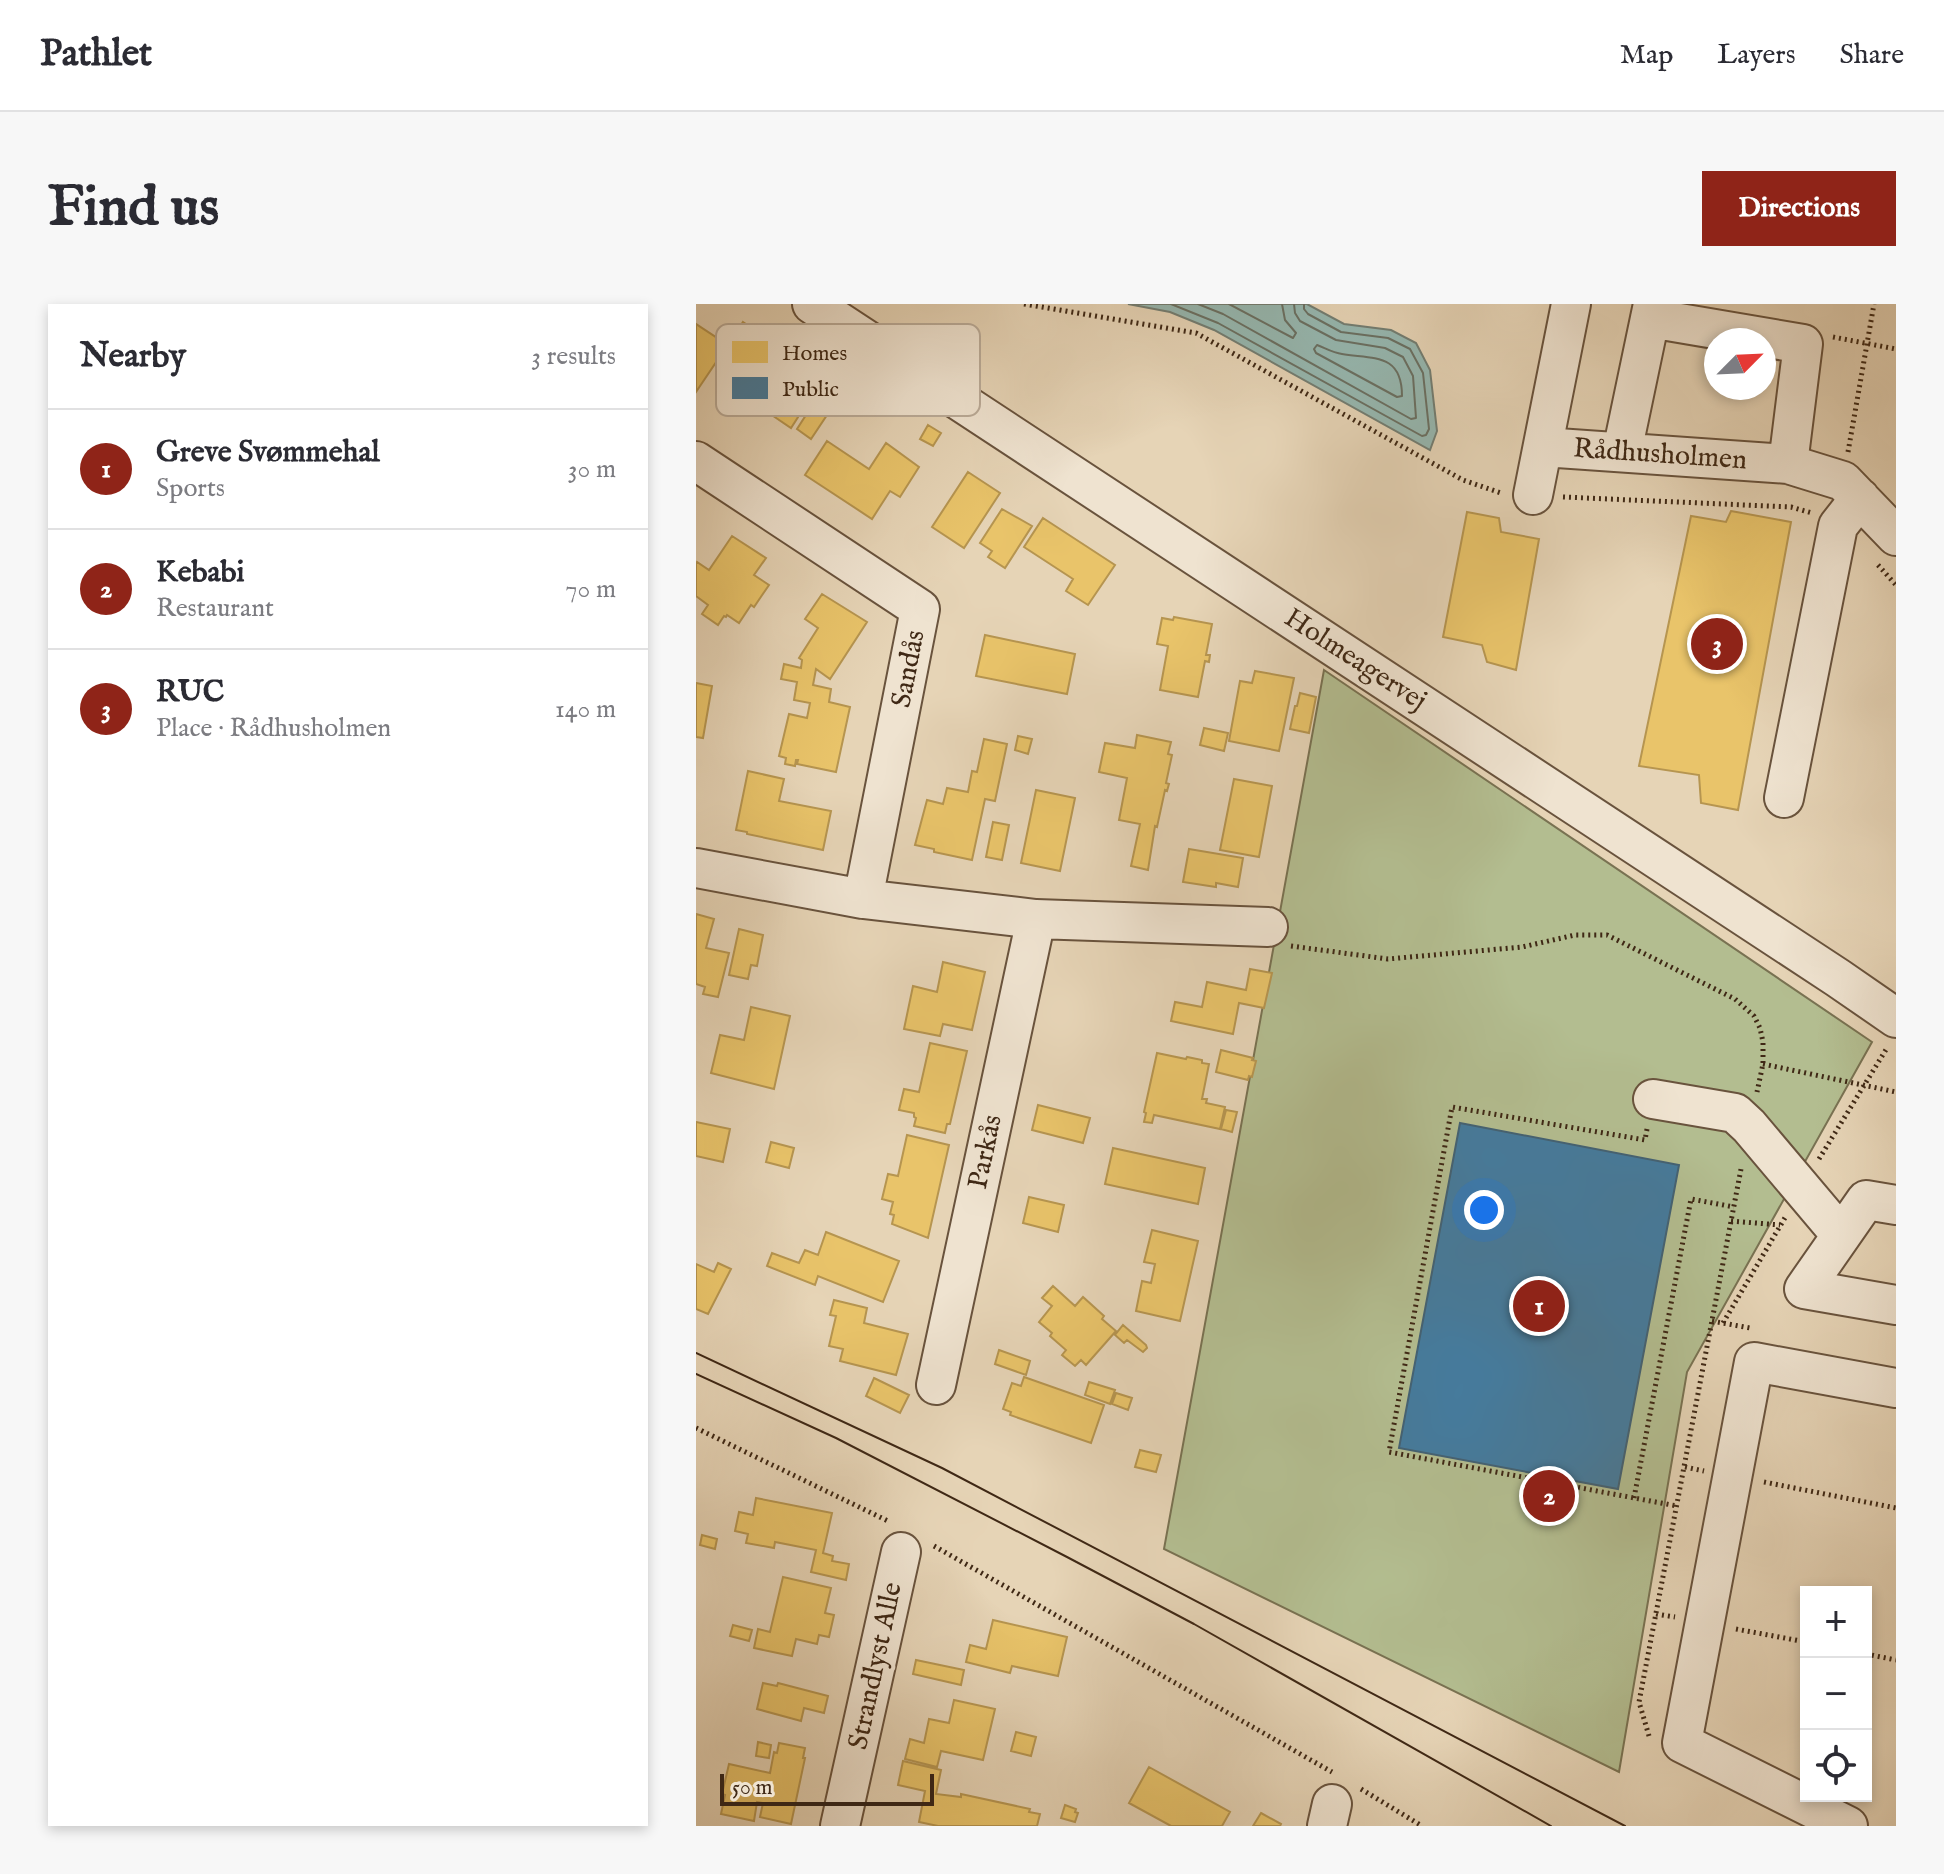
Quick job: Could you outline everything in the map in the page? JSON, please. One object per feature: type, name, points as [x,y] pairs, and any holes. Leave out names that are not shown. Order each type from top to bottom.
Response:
[{"type":"street","name":"Holmeagervej","points":[[812,304],[842,324]]},
{"type":"street","name":"Rådhusholmen","points":[[1571,304],[1543,447],[1788,464],[1811,469],[1847,502],[1886,550]]},
{"type":"street","points":[[1622,452],[1651,311],[1803,344],[1788,464]]},
{"type":"street","name":"Holmeagervej","points":[[980,414],[1896,1018]]},
{"type":"street","points":[[1533,495],[1543,447]]},
{"type":"street","name":"Sandås","points":[[696,461],[920,609],[863,899]]},
{"type":"street","points":[[1784,798],[1847,502]]},
{"type":"street","points":[[696,868],[863,899],[1036,919],[1268,927]]},
{"type":"street","name":"Parkås","points":[[936,1385],[1036,919]]},
{"type":"street","points":[[1653,1099],[1735,1113],[1841,1235]]},
{"type":"street","points":[[1896,1205],[1866,1200],[1804,1289],[1896,1305]]},
{"type":"street","points":[[1848,1826],[1682,1743],[1754,1362],[1896,1388]]},
{"type":"street","name":"Strandlyst Alle","points":[[840,1826],[908,1540]]},
{"type":"path","points":[[1024,304],[1196,333],[1463,480],[1504,494],[1791,507],[1827,517],[1847,502],[1874,304]]},
{"type":"path","points":[[1803,344],[1805,332],[1896,349]]},
{"type":"path","points":[[1886,550],[1896,585]]},
{"type":"path","points":[[1268,927],[1291,946],[1388,959],[1522,947],[1575,935],[1607,935],[1735,999],[1754,1016],[1760,1028],[1763,1064],[1639,1702],[1650,1738]]},
{"type":"path","points":[[1763,1064],[1896,1092]]},
{"type":"path","points":[[1653,1099],[1645,1140],[1452,1107],[1389,1452],[1677,1506]]},
{"type":"path","points":[[1634,1498],[1691,1199],[1734,1207]]},
{"type":"path","points":[[1731,1221],[1780,1225]]},
{"type":"path","points":[[696,1428],[908,1540],[1339,1798],[1422,1826]]},
{"type":"path","points":[[1685,1467],[1896,1508]]},
{"type":"path","points":[[1872,1655],[1896,1660]]},
{"type":"green space","points":[[1324,670],[1872,1042],[1687,1372],[1619,1772],[1164,1549]]},
{"type":"water","points":[[1128,304],[1307,304],[1344,324],[1391,330],[1416,343],[1430,370],[1437,431],[1430,450],[1214,330],[1170,312]]},
{"type":"building: Homes","points":[[696,324],[716,337],[716,362],[696,392]]},
{"type":"building: Homes","points":[[773,416],[799,416],[791,428]]},
{"type":"building: Homes","points":[[805,416],[826,416],[811,439],[797,429]]},
{"type":"building: Homes","points":[[928,425],[941,433],[933,446],[920,439]]},
{"type":"building: Homes","points":[[827,441],[869,469],[886,443],[919,467],[900,497],[890,491],[872,519],[805,475]]},
{"type":"building: Homes","points":[[968,472],[1000,493],[964,548],[932,527]]},
{"type":"building: Homes","points":[[1002,509],[1032,526],[1005,568],[988,557],[992,551],[980,543]]},
{"type":"building: Homes","points":[[1731,511],[1791,522],[1738,810],[1701,803],[1699,775],[1639,766],[1691,516],[1726,522]]},
{"type":"building: Homes","points":[[1467,512],[1499,518],[1501,532],[1539,539],[1516,670],[1487,662],[1482,645],[1443,637]]},
{"type":"building: Homes","points":[[1043,518],[1115,565],[1088,605],[1066,591],[1073,579],[1024,547]]},
{"type":"building: Homes","points":[[732,536],[766,558],[754,575],[769,585],[739,623],[727,615],[718,625],[702,614],[708,605],[696,596],[696,564],[709,570]]},
{"type":"building: Homes","points":[[822,594],[867,622],[830,679],[816,669],[813,685],[831,689],[829,702],[850,707],[836,772],[797,764],[798,760],[795,766],[785,764],[786,758],[779,756],[789,714],[807,718],[810,703],[794,700],[797,682],[781,679],[784,664],[801,668],[802,660],[799,658],[818,628],[805,619]]},
{"type":"building: Homes","points":[[1174,617],[1212,624],[1206,655],[1210,655],[1209,662],[1205,661],[1198,697],[1160,690],[1168,646],[1157,644],[1162,618],[1173,620]]},
{"type":"building: Homes","points":[[985,635],[1075,654],[1067,694],[976,676]]},
{"type":"building: Homes","points":[[1255,671],[1294,678],[1279,751],[1229,741],[1240,681],[1252,683]]},
{"type":"building: Homes","points":[[696,683],[712,686],[703,738],[696,737]]},
{"type":"building: Homes","points":[[1300,693],[1316,697],[1309,733],[1290,729]]},
{"type":"building: Homes","points":[[1204,728],[1228,733],[1224,751],[1200,745]]},
{"type":"building: Homes","points":[[1137,735],[1171,742],[1168,754],[1172,755],[1166,783],[1169,784],[1155,826],[1148,870],[1131,866],[1140,824],[1119,820],[1127,778],[1099,772],[1105,743],[1135,748]]},
{"type":"building: Homes","points":[[1018,736],[1032,739],[1028,754],[1015,750]]},
{"type":"building: Homes","points":[[984,739],[1007,744],[995,801],[985,799],[972,860],[915,845],[927,800],[943,804],[947,788],[968,792],[972,771],[977,772]]},
{"type":"building: Homes","points":[[748,771],[784,779],[779,801],[831,811],[823,850],[736,830]]},
{"type":"building: Homes","points":[[1234,779],[1272,786],[1259,857],[1220,850]]},
{"type":"building: Homes","points":[[1036,790],[1075,798],[1060,871],[1021,863]]},
{"type":"building: Homes","points":[[993,822],[1009,825],[1002,860],[986,857]]},
{"type":"building: Homes","points":[[1189,849],[1243,858],[1238,887],[1183,882]]},
{"type":"building: Homes","points":[[696,914],[714,919],[706,948],[729,953],[718,997],[703,994],[705,987],[696,984]]},
{"type":"building: Homes","points":[[739,929],[763,935],[757,966],[751,965],[748,979],[729,975]]},
{"type":"building: Homes","points":[[943,962],[985,972],[972,1030],[943,1024],[940,1036],[904,1029],[913,986],[937,992]]},
{"type":"building: Homes","points":[[1250,969],[1272,973],[1264,1008],[1239,1003],[1233,1034],[1171,1021],[1175,1002],[1202,1007],[1207,982],[1246,990]]},
{"type":"building: Homes","points":[[751,1007],[790,1016],[774,1089],[711,1073],[720,1035],[744,1040]]},
{"type":"building: Homes","points":[[930,1043],[967,1051],[950,1124],[947,1124],[945,1133],[914,1126],[914,1113],[899,1110],[904,1089],[919,1092]]},
{"type":"building: Homes","points":[[1221,1050],[1253,1058],[1256,1061],[1252,1077],[1249,1076],[1248,1080],[1216,1072]]},
{"type":"building: Homes","points":[[1157,1053],[1202,1060],[1202,1063],[1209,1064],[1202,1099],[1207,1099],[1206,1103],[1225,1107],[1220,1129],[1154,1115],[1152,1123],[1144,1122]]},
{"type":"building: Homes","points":[[1038,1105],[1090,1118],[1083,1143],[1032,1130]]},
{"type":"building: Homes","points":[[1226,1110],[1237,1112],[1232,1132],[1221,1129]]},
{"type":"building: Homes","points":[[696,1122],[730,1129],[723,1162],[696,1156]]},
{"type":"building: Homes","points":[[907,1135],[949,1145],[928,1238],[892,1224],[894,1215],[890,1214],[893,1202],[882,1199],[888,1174],[898,1176]]},
{"type":"building: Homes","points":[[771,1142],[794,1148],[789,1168],[766,1162]]},
{"type":"building: Homes","points":[[1113,1148],[1205,1168],[1198,1204],[1105,1184]]},
{"type":"building: Homes","points":[[1029,1197],[1064,1205],[1058,1232],[1023,1223]]},
{"type":"building: Homes","points":[[1152,1230],[1198,1241],[1180,1321],[1136,1311],[1142,1281],[1151,1283],[1155,1264],[1144,1262]]},
{"type":"building: Homes","points":[[826,1232],[899,1261],[883,1302],[818,1276],[815,1285],[767,1266],[772,1253],[799,1263],[805,1250],[818,1255]]},
{"type":"building: Homes","points":[[718,1263],[731,1269],[708,1314],[696,1309],[696,1264],[714,1272]]},
{"type":"building: Homes","points":[[1053,1286],[1075,1306],[1083,1297],[1116,1331],[1086,1365],[1081,1360],[1075,1366],[1062,1355],[1066,1350],[1039,1322],[1052,1306],[1042,1298]]},
{"type":"building: Homes","points":[[834,1300],[867,1308],[864,1323],[908,1334],[896,1375],[840,1361],[843,1349],[829,1346],[836,1316],[830,1315]]},
{"type":"building: Homes","points":[[1123,1325],[1146,1345],[1143,1352],[1115,1335]]},
{"type":"building: Homes","points":[[999,1350],[1030,1361],[1026,1375],[995,1364]]},
{"type":"building: Homes","points":[[1024,1377],[1104,1405],[1091,1443],[1010,1415],[1011,1412],[1003,1409],[1012,1383],[1021,1386]]},
{"type":"building: Homes","points":[[874,1378],[909,1395],[900,1413],[866,1396]]},
{"type":"building: Homes","points":[[1089,1382],[1115,1390],[1110,1404],[1085,1395]]},
{"type":"building: Homes","points":[[1116,1393],[1132,1398],[1128,1410],[1112,1404]]},
{"type":"building: Homes","points":[[1140,1450],[1161,1455],[1156,1472],[1135,1467]]},
{"type":"building: Homes","points":[[756,1498],[832,1513],[823,1553],[833,1556],[832,1561],[849,1564],[846,1580],[811,1572],[816,1550],[775,1542],[774,1548],[746,1543],[748,1534],[735,1531],[739,1512],[753,1515]]},
{"type":"building: Homes","points":[[702,1535],[717,1539],[715,1549],[700,1545]]},
{"type":"building: Homes","points":[[783,1577],[831,1588],[825,1613],[834,1615],[829,1637],[819,1635],[817,1644],[796,1639],[792,1656],[754,1648],[758,1629],[770,1632]]},
{"type":"building: Homes","points":[[993,1620],[1067,1637],[1058,1676],[1012,1666],[1010,1673],[966,1662],[970,1645],[986,1649]]},
{"type":"building: Homes","points":[[733,1625],[752,1630],[749,1641],[730,1636]]},
{"type":"building: Homes","points":[[916,1660],[964,1670],[961,1685],[913,1674]]},
{"type":"building: Homes","points":[[763,1683],[777,1686],[778,1683],[828,1696],[824,1713],[804,1708],[801,1721],[757,1709]]},
{"type":"building: Homes","points":[[954,1700],[995,1709],[983,1760],[941,1751],[937,1767],[905,1759],[910,1739],[924,1743],[929,1719],[949,1723]]},
{"type":"building: Homes","points":[[1016,1732],[1036,1737],[1031,1756],[1011,1751]]},
{"type":"building: Homes","points":[[758,1742],[771,1745],[769,1758],[756,1756]]},
{"type":"building: Homes","points":[[779,1743],[805,1748],[791,1824],[760,1817],[763,1803],[757,1802],[754,1821],[721,1814],[729,1764],[770,1773]]},
{"type":"building: Homes","points":[[903,1761],[941,1770],[936,1794],[961,1797],[961,1794],[1030,1809],[1029,1812],[1040,1814],[1037,1826],[938,1826],[919,1822],[925,1791],[898,1785]]},
{"type":"building: Homes","points":[[1149,1767],[1230,1812],[1222,1826],[1171,1826],[1129,1803]]},
{"type":"building: Homes","points":[[1065,1805],[1076,1809],[1075,1822],[1061,1818]]},
{"type":"building: Homes","points":[[1261,1813],[1281,1824],[1280,1826],[1253,1826]]},
{"type":"building: Public","points":[[1460,1123],[1679,1165],[1618,1489],[1399,1448]]},
{"type":"tram line","points":[[696,1353],[942,1468],[1625,1826]]},
{"type":"tram line","points":[[696,1374],[836,1438],[1194,1624],[1551,1826]]},
{"type":"place","name":"RUC","points":[[1717,644]]},
{"type":"place","name":"Greve Svømmehal","points":[[1539,1306]]},
{"type":"place","name":"Kebabi","points":[[1549,1496]]}]
